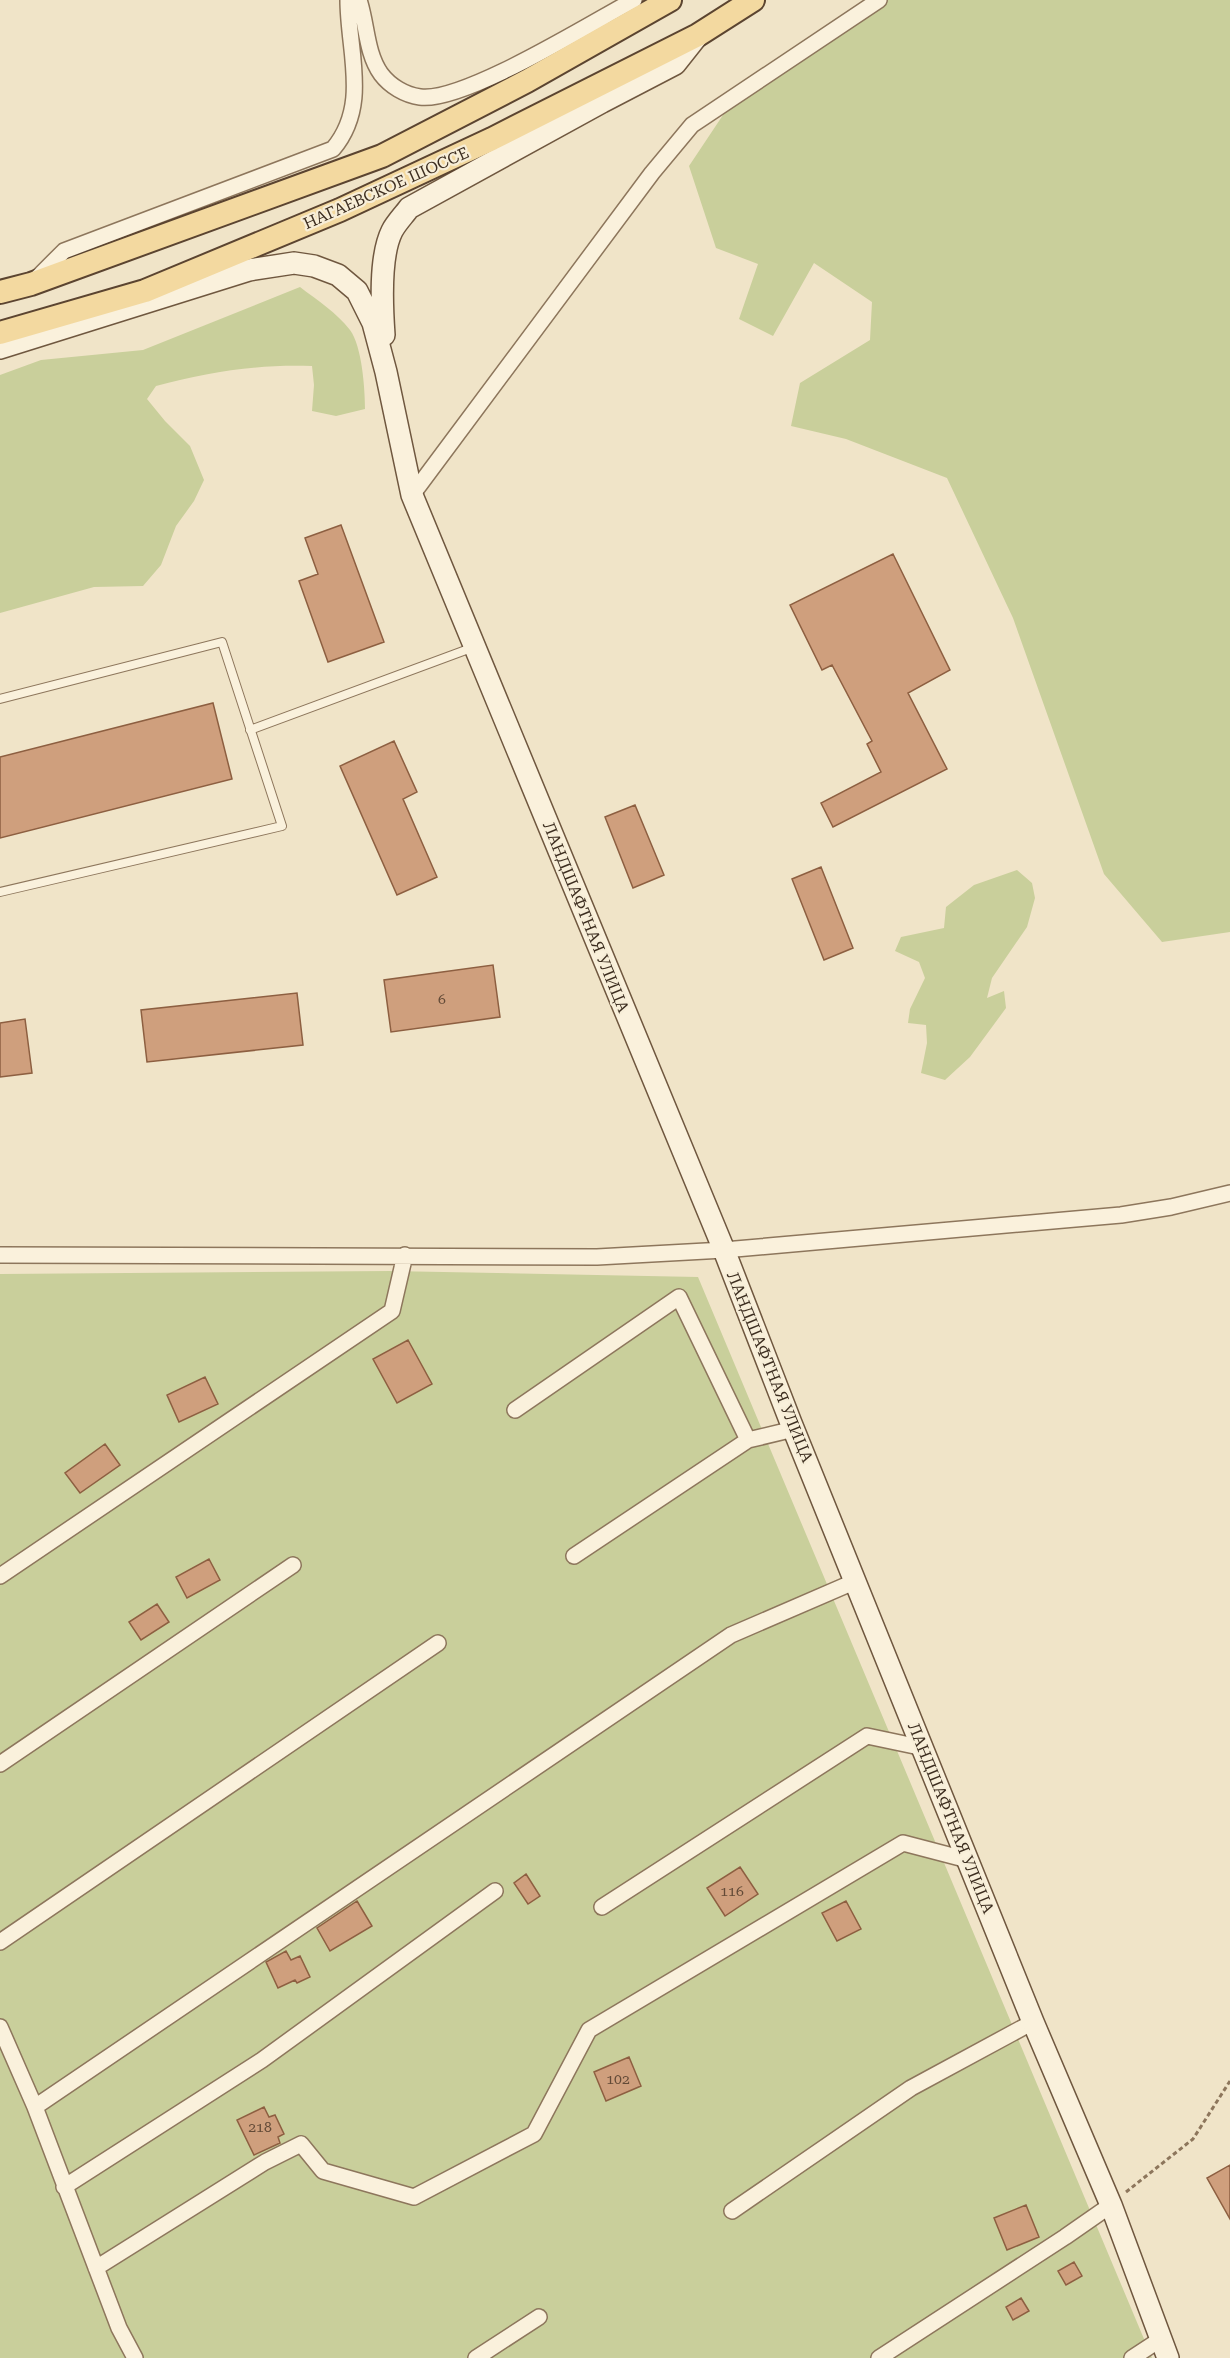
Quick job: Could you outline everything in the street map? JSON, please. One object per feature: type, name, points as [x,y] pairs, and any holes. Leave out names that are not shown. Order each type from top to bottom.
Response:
[{"type":"main road","name":"НАГАЕВСКОЕ ШОССЕ","points":[[0,292],[31,284],[382,156],[527,81],[670,0]]},
{"type":"main road","name":"НАГАЕВСКОЕ ШОССЕ","points":[[0,333],[145,291],[340,210],[492,139],[698,35],[753,0]]},
{"type":"street","points":[[31,284],[64,251],[333,149],[344,136],[353,115],[355,93],[348,0]]},
{"type":"street","points":[[359,0],[370,50],[381,74],[400,91],[420,97],[442,95],[472,86],[634,0]]},
{"type":"street","points":[[412,495],[652,173],[692,125],[879,0]]},
{"type":"street","points":[[386,372],[382,309],[384,261],[392,231],[409,208],[675,64],[698,35]]},
{"type":"street","points":[[0,348],[249,270],[294,263],[314,266],[338,275],[357,291],[373,322],[386,372]]},
{"type":"street","name":"ЛАНДШАФТНАЯ УЛИЦА","points":[[386,372],[412,495],[724,1250],[1033,2022],[1111,2205],[1165,2348]]},
{"type":"street","points":[[0,1254],[597,1257],[724,1250],[1121,1215],[1171,1207],[1230,1193]]},
{"type":"street","points":[[0,1576],[392,1311],[405,1255]]},
{"type":"street","points":[[515,1410],[679,1297],[748,1440]]},
{"type":"street","points":[[574,1556],[748,1440],[794,1429]]},
{"type":"street","points":[[0,1764],[293,1565]]},
{"type":"street","points":[[35,2107],[731,1635],[856,1581]]},
{"type":"street","points":[[0,1942],[438,1643]]},
{"type":"street","points":[[602,1907],[867,1736],[924,1748]]},
{"type":"street","points":[[96,2268],[265,2162],[301,2144],[324,2171],[414,2197],[534,2134],[588,2030],[903,1844],[968,1860]]},
{"type":"street","points":[[64,2187],[262,2060],[495,1891]]},
{"type":"street","points":[[732,2211],[911,2088],[1033,2022]]},
{"type":"street","points":[[0,2027],[35,2107],[119,2328],[135,2358]]},
{"type":"street","points":[[879,2358],[1111,2205]]},
{"type":"street","points":[[476,2358],[539,2317]]},
{"type":"street","points":[[1132,2358],[1165,2348]]},
{"type":"lane","points":[[0,699],[222,642],[282,826],[0,892]]},
{"type":"lane","points":[[250,730],[475,647]]},
{"type":"path","points":[[1111,2205],[1193,2139],[1230,2081]]},
{"type":"green space","points":[[888,0],[1230,0],[1230,932],[1162,942],[1104,874],[1013,618],[947,478],[846,439],[791,426],[800,383],[870,340],[872,302],[814,263],[773,336],[739,319],[758,264],[716,248],[689,166],[727,109],[816,36]]},
{"type":"green space","points":[[300,287],[339,318],[354,337],[362,368],[365,409],[336,416],[312,411],[314,385],[312,366],[272,366],[233,370],[156,386],[147,399],[190,446],[204,480],[194,501],[176,526],[161,565],[143,586],[94,587],[0,613],[0,375],[41,360],[143,350]]},
{"type":"green space","points":[[1017,870],[1032,883],[1035,898],[1027,927],[992,978],[987,998],[1004,991],[1006,1008],[970,1057],[945,1080],[921,1073],[927,1043],[926,1025],[908,1023],[910,1009],[925,978],[919,962],[895,951],[901,937],[944,928],[946,907],[974,885]]},
{"type":"green space","points":[[390,1271],[698,1277],[1152,2358],[0,2358],[0,1274]]},
{"type":"building","points":[[341,525],[384,642],[328,662],[299,581],[318,574],[305,538]]},
{"type":"building","points":[[893,554],[950,670],[908,693],[947,769],[833,827],[821,803],[881,772],[867,744],[872,741],[832,665],[822,670],[790,605]]},
{"type":"building","points":[[213,703],[232,779],[0,838],[0,757]]},
{"type":"building","points":[[394,741],[417,792],[403,799],[437,877],[397,895],[340,766]]},
{"type":"building","points":[[635,805],[664,875],[633,888],[605,817]]},
{"type":"building","points":[[821,867],[853,948],[824,960],[792,879]]},
{"type":"building","points":[[493,965],[500,1017],[391,1032],[384,980]]},
{"type":"building","points":[[297,993],[303,1045],[147,1062],[141,1010]]},
{"type":"building","points":[[25,1019],[32,1073],[0,1077],[0,1023]]},
{"type":"building","points":[[408,1340],[432,1384],[397,1403],[373,1359]]},
{"type":"building","points":[[205,1377],[218,1404],[179,1422],[167,1395]]},
{"type":"building","points":[[105,1444],[120,1465],[80,1493],[65,1473]]},
{"type":"building","points":[[209,1559],[220,1580],[187,1598],[176,1577]]},
{"type":"building","points":[[157,1604],[169,1622],[141,1640],[129,1622]]},
{"type":"building","points":[[740,1867],[758,1894],[725,1916],[707,1888]]},
{"type":"building","points":[[526,1874],[540,1896],[528,1904],[514,1883]]},
{"type":"building","points":[[357,1901],[372,1926],[330,1951],[317,1928]]},
{"type":"building","points":[[846,1901],[861,1929],[837,1941],[822,1913]]},
{"type":"building","points":[[286,1951],[291,1960],[300,1956],[310,1977],[297,1983],[295,1980],[278,1988],[266,1962]]},
{"type":"building","points":[[629,2057],[641,2086],[606,2101],[594,2072]]},
{"type":"building","points":[[264,2107],[269,2117],[275,2115],[284,2134],[278,2137],[280,2143],[254,2155],[237,2120]]},
{"type":"building","points":[[1230,2165],[1230,2219],[1207,2178]]},
{"type":"building","points":[[1026,2205],[1039,2237],[1007,2250],[994,2218]]},
{"type":"building","points":[[1074,2262],[1082,2276],[1066,2285],[1058,2271]]},
{"type":"building","points":[[1021,2298],[1029,2311],[1013,2320],[1006,2307]]}]
